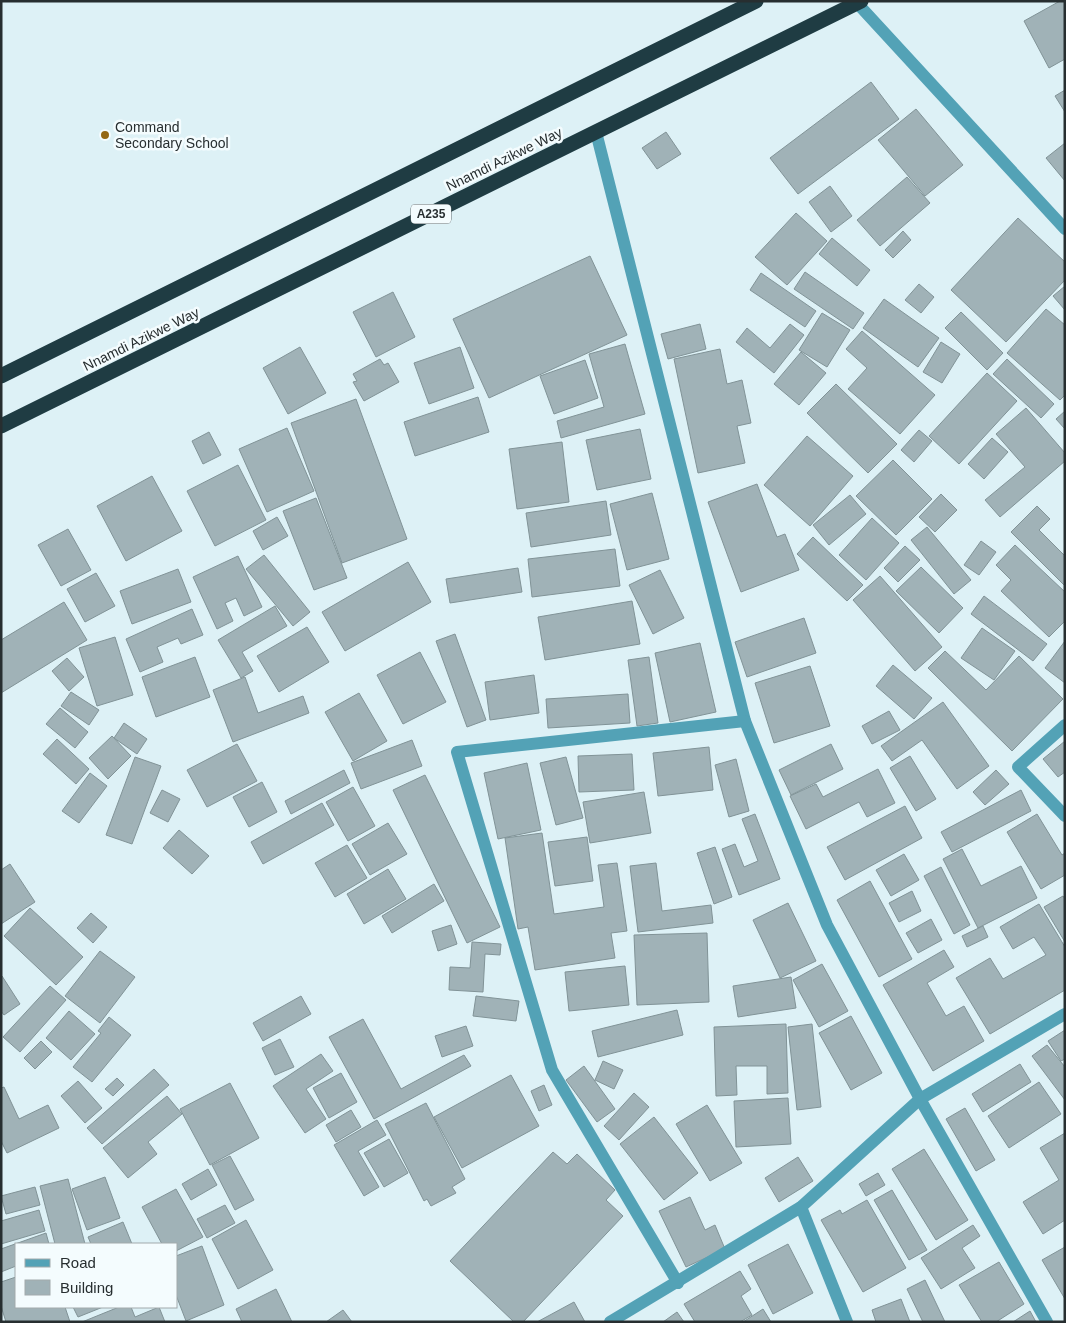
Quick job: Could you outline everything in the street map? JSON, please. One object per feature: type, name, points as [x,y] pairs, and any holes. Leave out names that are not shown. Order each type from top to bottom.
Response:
[{"type":"highway","name":"Nnamdi Azikwe Way","points":[[1,376],[756,1]]},
{"type":"highway","name":"Nnamdi Azikwe Way","points":[[1,426],[859,2]]},
{"type":"street","points":[[859,2],[1065,229]]},
{"type":"street","points":[[596,132],[745,722],[827,926],[920,1099],[1047,1322]]},
{"type":"street","points":[[678,1282],[552,1070],[457,752],[745,722]]},
{"type":"street","points":[[1065,725],[1018,767],[1065,816]]},
{"type":"street","points":[[610,1322],[801,1207],[920,1099],[1065,1014]]},
{"type":"street","points":[[801,1207],[847,1322]]},
{"type":"building","points":[[1060,1],[1065,1],[1065,59],[1049,68],[1024,21]]},
{"type":"building","points":[[871,82],[899,119],[798,194],[770,158]]},
{"type":"building","points":[[1065,90],[1065,112],[1055,96]]},
{"type":"building","points":[[916,109],[963,165],[925,196],[878,140]]},
{"type":"building","points":[[666,132],[681,154],[657,169],[642,148]]},
{"type":"building","points":[[1065,143],[1065,181],[1046,158]]},
{"type":"building","points":[[907,177],[930,203],[880,246],[857,220]]},
{"type":"building","points":[[830,186],[852,216],[831,232],[809,202]]},
{"type":"building","points":[[796,213],[827,241],[787,285],[755,257]]},
{"type":"building","points":[[1018,218],[1065,262],[1065,280],[1006,342],[951,290]]},
{"type":"building","points":[[903,231],[911,240],[893,258],[885,250]]},
{"type":"building","points":[[832,238],[870,270],[857,286],[819,254]]},
{"type":"building","points":[[590,256],[627,335],[489,398],[453,319]]},
{"type":"building","points":[[805,272],[864,313],[853,329],[794,289]]},
{"type":"building","points":[[761,273],[816,311],[805,327],[750,290]]},
{"type":"building","points":[[919,284],[934,297],[921,313],[905,300]]},
{"type":"building","points":[[1065,286],[1065,310],[1053,296]]},
{"type":"building","points":[[393,292],[415,337],[376,357],[353,312]]},
{"type":"building","points":[[884,299],[939,338],[918,367],[863,328]]},
{"type":"building","points":[[1046,309],[1065,325],[1065,395],[1060,400],[1007,353]]},
{"type":"building","points":[[961,312],[1003,353],[987,370],[945,328]]},
{"type":"building","points":[[822,313],[850,330],[827,367],[799,350]]},
{"type":"building","points":[[700,324],[706,349],[668,359],[661,334]]},
{"type":"building","points":[[790,324],[804,335],[774,373],[736,342],[747,328],[770,348]]},
{"type":"building","points":[[862,331],[935,395],[900,434],[848,389],[867,368],[846,349]]},
{"type":"building","points":[[941,342],[960,354],[942,383],[923,372]]},
{"type":"building","points":[[625,344],[645,414],[561,438],[557,421],[604,407],[589,354]]},
{"type":"building","points":[[300,347],[326,393],[288,414],[263,368]]},
{"type":"building","points":[[460,347],[474,388],[429,404],[414,363]]},
{"type":"building","points":[[720,349],[727,384],[742,380],[751,423],[737,426],[745,463],[698,473],[674,359]]},
{"type":"building","points":[[801,352],[826,373],[799,405],[774,384]]},
{"type":"building","points":[[380,359],[384,365],[388,363],[399,382],[364,401],[353,382],[357,381],[353,374]]},
{"type":"building","points":[[1007,359],[1054,404],[1041,418],[993,374]]},
{"type":"building","points":[[585,360],[598,398],[554,414],[540,376]]},
{"type":"building","points":[[987,373],[1017,401],[959,464],[929,436]]},
{"type":"building","points":[[836,384],[897,444],[868,473],[807,413]]},
{"type":"building","points":[[478,397],[489,432],[415,456],[404,422]]},
{"type":"building","points":[[356,399],[407,539],[342,563],[291,423]]},
{"type":"building","points":[[1026,408],[1065,453],[1065,461],[1000,517],[985,500],[1025,467],[996,434]]},
{"type":"building","points":[[1065,411],[1065,429],[1056,419]]},
{"type":"building","points":[[287,428],[314,491],[267,512],[239,449]]},
{"type":"building","points":[[640,429],[651,479],[597,490],[586,440]]},
{"type":"building","points":[[919,430],[932,441],[914,462],[901,450]]},
{"type":"building","points":[[209,432],[221,455],[203,464],[192,441]]},
{"type":"building","points":[[807,436],[853,476],[810,526],[764,485]]},
{"type":"building","points":[[992,438],[1008,452],[984,479],[968,464]]},
{"type":"building","points":[[562,442],[569,502],[517,509],[509,449]]},
{"type":"building","points":[[893,460],[932,499],[896,535],[856,496]]},
{"type":"building","points":[[238,465],[266,520],[215,546],[187,491]]},
{"type":"building","points":[[152,476],[182,531],[126,561],[97,506]]},
{"type":"building","points":[[757,484],[777,537],[785,534],[799,570],[741,592],[708,502]]},
{"type":"building","points":[[652,493],[669,559],[627,570],[610,504]]},
{"type":"building","points":[[941,494],[957,510],[935,532],[919,517]]},
{"type":"building","points":[[850,495],[866,514],[829,545],[813,525]]},
{"type":"building","points":[[316,498],[347,578],[314,590],[283,511]]},
{"type":"building","points":[[606,501],[611,535],[531,547],[526,513]]},
{"type":"building","points":[[1037,506],[1050,519],[1039,530],[1065,556],[1065,586],[1011,532]]},
{"type":"building","points":[[277,517],[288,536],[263,550],[253,531]]},
{"type":"building","points":[[872,518],[899,543],[866,580],[839,555]]},
{"type":"building","points":[[927,527],[971,580],[954,594],[911,540]]},
{"type":"building","points":[[68,529],[91,570],[61,586],[38,545]]},
{"type":"building","points":[[813,537],[863,585],[847,601],[797,554]]},
{"type":"building","points":[[981,541],[996,552],[979,575],[964,565]]},
{"type":"building","points":[[1015,545],[1065,592],[1065,621],[1049,637],[1001,591],[1011,580],[996,565]]},
{"type":"building","points":[[905,546],[920,560],[898,582],[884,568]]},
{"type":"building","points":[[615,549],[620,586],[532,597],[528,559]]},
{"type":"building","points":[[264,555],[310,612],[293,626],[246,569]]},
{"type":"building","points":[[238,556],[262,607],[244,616],[236,598],[225,603],[233,621],[217,629],[193,577]]},
{"type":"building","points":[[408,562],[431,602],[345,651],[322,612]]},
{"type":"building","points":[[921,567],[963,608],[939,633],[896,591]]},
{"type":"building","points":[[518,568],[522,592],[450,603],[446,579]]},
{"type":"building","points":[[178,569],[191,602],[132,624],[120,591]]},
{"type":"building","points":[[660,570],[684,618],[653,634],[629,585]]},
{"type":"building","points":[[96,573],[115,606],[85,622],[67,589]]},
{"type":"building","points":[[880,576],[942,647],[915,671],[853,600]]},
{"type":"building","points":[[984,596],[1047,644],[1033,661],[971,614]]},
{"type":"building","points":[[632,601],[640,644],[545,660],[538,617]]},
{"type":"building","points":[[64,602],[87,640],[1,693],[1,640]]},
{"type":"building","points":[[275,606],[287,626],[242,652],[253,671],[241,678],[218,640]]},
{"type":"building","points":[[192,609],[203,635],[181,644],[178,638],[157,647],[163,662],[140,672],[126,639]]},
{"type":"building","points":[[804,618],[816,653],[747,677],[735,642]]},
{"type":"building","points":[[307,627],[329,662],[279,692],[257,656]]},
{"type":"building","points":[[982,628],[1015,651],[994,680],[961,658]]},
{"type":"building","points":[[455,634],[486,720],[467,727],[436,641]]},
{"type":"building","points":[[115,637],[133,695],[97,706],[79,648]]},
{"type":"building","points":[[1065,641],[1065,683],[1045,668]]},
{"type":"building","points":[[700,643],[716,712],[670,722],[655,653]]},
{"type":"building","points":[[945,651],[986,690],[1019,656],[1063,699],[1012,751],[928,668]]},
{"type":"building","points":[[420,652],[446,702],[403,724],[377,675]]},
{"type":"building","points":[[195,657],[210,697],[156,717],[142,677]]},
{"type":"building","points":[[649,657],[658,723],[637,726],[628,660]]},
{"type":"building","points":[[67,658],[84,677],[69,691],[52,671]]},
{"type":"building","points":[[893,665],[932,698],[914,719],[876,686]]},
{"type":"building","points":[[810,666],[830,726],[774,743],[755,683]]},
{"type":"building","points":[[534,675],[539,713],[490,720],[485,682]]},
{"type":"building","points":[[245,677],[258,713],[303,696],[309,713],[233,742],[213,690]]},
{"type":"building","points":[[71,692],[99,710],[89,725],[61,706]]},
{"type":"building","points":[[359,693],[387,741],[353,761],[325,712]]},
{"type":"building","points":[[628,694],[630,723],[548,728],[546,699]]},
{"type":"building","points":[[943,702],[989,766],[957,789],[922,740],[892,761],[881,746]]},
{"type":"building","points":[[60,708],[88,732],[75,748],[46,724]]},
{"type":"building","points":[[889,711],[900,730],[872,744],[862,726]]},
{"type":"building","points":[[124,723],[147,739],[137,754],[114,738]]},
{"type":"building","points":[[112,736],[131,756],[108,779],[89,758]]},
{"type":"building","points":[[57,739],[89,769],[76,784],[43,754]]},
{"type":"building","points":[[412,740],[422,766],[361,789],[351,763]]},
{"type":"building","points":[[1065,741],[1065,772],[1058,777],[1043,759]]},
{"type":"building","points":[[237,744],[257,781],[207,807],[187,770]]},
{"type":"building","points":[[831,744],[843,769],[791,795],[779,770]]},
{"type":"building","points":[[709,747],[713,790],[658,796],[653,753]]},
{"type":"building","points":[[632,754],[634,790],[579,792],[578,756]]},
{"type":"building","points":[[910,756],[936,799],[916,811],[890,768]]},
{"type":"building","points":[[135,757],[161,766],[132,844],[106,835]]},
{"type":"building","points":[[566,757],[583,818],[556,825],[540,763]]},
{"type":"building","points":[[736,759],[749,811],[729,817],[715,765]]},
{"type":"building","points":[[527,763],[541,830],[498,839],[484,773]]},
{"type":"building","points":[[878,769],[895,803],[867,817],[859,802],[806,829],[790,796],[816,784],[823,797]]},
{"type":"building","points":[[344,770],[350,783],[291,814],[285,801]]},
{"type":"building","points":[[996,770],[1009,784],[985,805],[973,792]]},
{"type":"building","points":[[90,773],[107,786],[79,823],[62,811]]},
{"type":"building","points":[[425,775],[500,927],[467,943],[393,790]]},
{"type":"building","points":[[262,782],[277,812],[249,827],[233,797]]},
{"type":"building","points":[[353,787],[375,826],[348,841],[326,802]]},
{"type":"building","points":[[162,790],[180,799],[168,822],[150,813]]},
{"type":"building","points":[[1021,790],[1031,811],[952,852],[941,832]]},
{"type":"building","points":[[644,792],[651,833],[590,843],[583,802]]},
{"type":"building","points":[[322,803],[334,825],[263,864],[251,842]]},
{"type":"building","points":[[905,806],[922,838],[845,880],[827,847]]},
{"type":"building","points":[[755,814],[780,879],[739,895],[722,849],[735,844],[744,867],[758,861],[742,819]]},
{"type":"building","points":[[1037,814],[1062,855],[1065,853],[1065,875],[1041,889],[1007,832]]},
{"type":"building","points":[[388,823],[407,854],[370,875],[352,844]]},
{"type":"building","points":[[179,830],[209,856],[192,874],[163,848]]},
{"type":"building","points":[[542,833],[554,914],[604,907],[598,865],[617,863],[627,931],[611,933],[615,958],[535,970],[528,927],[518,929],[505,838]]},
{"type":"building","points":[[587,837],[593,881],[555,886],[548,842]]},
{"type":"building","points":[[347,845],[367,878],[335,897],[315,863]]},
{"type":"building","points":[[715,847],[732,897],[714,904],[697,853]]},
{"type":"building","points":[[962,849],[981,886],[1021,866],[1037,898],[978,928],[943,859]]},
{"type":"building","points":[[904,854],[919,880],[891,896],[876,870]]},
{"type":"building","points":[[656,863],[662,911],[711,905],[713,923],[638,932],[630,866]]},
{"type":"building","points":[[10,864],[35,902],[1,924],[1,870]]},
{"type":"building","points":[[941,867],[970,925],[954,934],[924,876]]},
{"type":"building","points":[[388,869],[406,899],[364,924],[347,894]]},
{"type":"building","points":[[870,881],[912,959],[879,977],[837,900]]},
{"type":"building","points":[[434,884],[444,901],[392,933],[382,916]]},
{"type":"building","points":[[912,891],[921,911],[899,922],[889,903]]},
{"type":"building","points":[[1063,896],[1065,899],[1065,942],[1044,907]]},
{"type":"building","points":[[788,903],[816,961],[780,978],[753,920]]},
{"type":"building","points":[[1039,904],[1065,947],[1065,990],[990,1034],[956,978],[990,958],[1003,979],[1046,955],[1034,937],[1013,949],[1000,927]]},
{"type":"building","points":[[30,908],[83,957],[56,985],[4,936]]},
{"type":"building","points":[[91,913],[107,927],[93,943],[77,928]]},
{"type":"building","points":[[931,919],[942,940],[918,953],[906,933]]},
{"type":"building","points":[[451,925],[457,944],[438,951],[432,931]]},
{"type":"building","points":[[983,926],[988,937],[967,947],[962,936]]},
{"type":"building","points":[[707,933],[709,1002],[637,1005],[634,935]]},
{"type":"building","points":[[472,942],[501,944],[500,955],[485,954],[483,992],[449,990],[450,967],[470,968]]},
{"type":"building","points":[[944,950],[954,967],[927,983],[946,1016],[964,1006],[984,1041],[933,1071],[883,985]]},
{"type":"building","points":[[100,951],[135,977],[100,1023],[65,996]]},
{"type":"building","points":[[822,964],[848,1011],[819,1027],[793,980]]},
{"type":"building","points":[[625,966],[629,1005],[569,1011],[565,972]]},
{"type":"building","points":[[2,976],[20,1004],[4,1015],[1,1011]]},
{"type":"building","points":[[791,977],[796,1008],[738,1017],[733,986]]},
{"type":"building","points":[[50,986],[66,1000],[20,1052],[3,1037]]},
{"type":"building","points":[[301,996],[311,1014],[263,1041],[253,1023]]},
{"type":"building","points":[[476,996],[519,1001],[516,1021],[473,1016]]},
{"type":"building","points":[[677,1010],[683,1035],[598,1057],[592,1031]]},
{"type":"building","points":[[69,1011],[95,1034],[71,1060],[46,1038]]},
{"type":"building","points":[[851,1016],[882,1073],[851,1090],[819,1033]]},
{"type":"building","points":[[109,1017],[131,1035],[92,1082],[73,1067],[101,1033],[98,1031]]},
{"type":"building","points":[[363,1019],[401,1089],[464,1055],[471,1066],[374,1119],[329,1037]]},
{"type":"building","points":[[786,1024],[788,1093],[767,1094],[767,1066],[736,1066],[737,1095],[716,1096],[714,1027]]},
{"type":"building","points":[[812,1024],[821,1107],[797,1110],[788,1027]]},
{"type":"building","points":[[466,1026],[473,1046],[442,1057],[435,1036]]},
{"type":"building","points":[[1065,1030],[1065,1059],[1061,1061],[1048,1041]]},
{"type":"building","points":[[280,1039],[294,1067],[275,1075],[262,1048]]},
{"type":"building","points":[[41,1041],[52,1052],[35,1069],[24,1058]]},
{"type":"building","points":[[1047,1045],[1065,1067],[1065,1100],[1032,1056]]},
{"type":"building","points":[[321,1054],[333,1071],[306,1089],[326,1119],[305,1133],[273,1086]]},
{"type":"building","points":[[603,1061],[623,1070],[614,1089],[595,1080]]},
{"type":"building","points":[[1020,1064],[1031,1082],[983,1112],[972,1094]]},
{"type":"building","points":[[584,1066],[615,1109],[597,1122],[566,1080]]},
{"type":"building","points":[[154,1069],[169,1085],[102,1144],[87,1128]]},
{"type":"building","points":[[341,1073],[357,1102],[329,1118],[313,1088]]},
{"type":"building","points":[[511,1075],[539,1126],[462,1168],[434,1117]]},
{"type":"building","points":[[117,1078],[124,1085],[113,1096],[105,1089]]},
{"type":"building","points":[[78,1081],[102,1108],[85,1123],[61,1096]]},
{"type":"building","points":[[1039,1082],[1061,1114],[1009,1148],[988,1116]]},
{"type":"building","points":[[230,1083],[259,1138],[210,1165],[180,1109]]},
{"type":"building","points":[[544,1085],[552,1105],[539,1111],[531,1091]]},
{"type":"building","points":[[4,1087],[19,1119],[48,1105],[59,1128],[7,1153],[1,1141],[1,1088]]},
{"type":"building","points":[[634,1093],[649,1107],[619,1140],[604,1126]]},
{"type":"building","points":[[167,1096],[182,1114],[148,1142],[157,1154],[128,1178],[103,1148]]},
{"type":"building","points":[[788,1098],[791,1144],[736,1147],[734,1101]]},
{"type":"building","points":[[426,1103],[465,1179],[452,1187],[456,1193],[431,1206],[427,1199],[424,1201],[385,1124]]},
{"type":"building","points":[[707,1105],[742,1163],[710,1181],[676,1124]]},
{"type":"building","points":[[965,1108],[995,1160],[976,1171],[946,1119]]},
{"type":"building","points":[[351,1110],[361,1127],[336,1142],[326,1125]]},
{"type":"building","points":[[654,1117],[698,1173],[664,1200],[620,1144]]},
{"type":"building","points":[[377,1120],[386,1135],[358,1151],[379,1187],[364,1196],[334,1145]]},
{"type":"building","points":[[1065,1133],[1065,1220],[1043,1234],[1023,1202],[1059,1180],[1040,1148]]},
{"type":"building","points":[[389,1139],[408,1173],[384,1187],[364,1153]]},
{"type":"building","points":[[924,1149],[968,1220],[936,1240],[892,1169]]},
{"type":"building","points":[[553,1152],[567,1164],[577,1154],[615,1190],[606,1200],[623,1216],[523,1322],[514,1322],[450,1261]]},
{"type":"building","points":[[230,1156],[254,1200],[235,1210],[212,1165]]},
{"type":"building","points":[[798,1157],[813,1181],[779,1202],[765,1178]]},
{"type":"building","points":[[208,1169],[217,1185],[191,1200],[182,1184]]},
{"type":"building","points":[[878,1173],[885,1185],[866,1196],[859,1184]]},
{"type":"building","points":[[105,1177],[120,1218],[87,1230],[72,1189]]},
{"type":"building","points":[[68,1179],[85,1243],[55,1243],[40,1186]]},
{"type":"building","points":[[35,1187],[40,1205],[6,1214],[1,1196]]},
{"type":"building","points":[[176,1189],[203,1237],[178,1250],[178,1243],[161,1243],[142,1207]]},
{"type":"building","points":[[892,1190],[927,1250],[909,1260],[874,1200]]},
{"type":"building","points":[[690,1197],[705,1230],[715,1225],[725,1249],[686,1267],[659,1211]]},
{"type":"building","points":[[867,1200],[906,1268],[863,1292],[821,1220],[840,1210],[842,1214]]},
{"type":"building","points":[[225,1205],[235,1223],[207,1238],[197,1219]]},
{"type":"building","points":[[39,1210],[45,1231],[1,1244],[1,1221]]},
{"type":"building","points":[[246,1220],[273,1270],[238,1289],[212,1239]]},
{"type":"building","points":[[123,1222],[132,1243],[91,1243],[88,1237]]},
{"type":"building","points":[[973,1225],[980,1236],[962,1248],[975,1268],[941,1289],[921,1258]]},
{"type":"building","points":[[46,1233],[49,1243],[18,1243]]},
{"type":"building","points":[[15,1244],[15,1266],[1,1272],[1,1249]]},
{"type":"building","points":[[788,1244],[813,1293],[773,1314],[748,1265]]},
{"type":"building","points":[[202,1246],[224,1305],[186,1321],[178,1300],[178,1255]]},
{"type":"building","points":[[1065,1247],[1065,1299],[1042,1260]]},
{"type":"building","points":[[999,1262],[1024,1304],[996,1322],[982,1322],[959,1285]]},
{"type":"building","points":[[740,1271],[751,1289],[741,1296],[752,1315],[740,1322],[695,1322],[684,1304]]},
{"type":"building","points":[[15,1277],[15,1308],[65,1308],[70,1322],[6,1322],[1,1306],[1,1282]]},
{"type":"building","points":[[925,1280],[945,1322],[923,1322],[907,1289]]},
{"type":"building","points":[[276,1289],[292,1322],[242,1322],[236,1309]]},
{"type":"building","points":[[901,1299],[910,1322],[876,1322],[872,1310]]},
{"type":"building","points":[[574,1302],[585,1322],[537,1322]]},
{"type":"building","points":[[74,1308],[100,1308],[78,1317]]},
{"type":"building","points":[[117,1308],[131,1308],[135,1317],[159,1308],[165,1322],[82,1322]]},
{"type":"building","points":[[763,1309],[771,1322],[743,1322]]},
{"type":"building","points":[[343,1310],[352,1322],[326,1322]]},
{"type":"building","points":[[1030,1311],[1036,1322],[1013,1322]]},
{"type":"building","points":[[677,1312],[684,1322],[663,1322]]},
{"type":"place","name":"Command Secondary School","points":[[105,135]]}]
